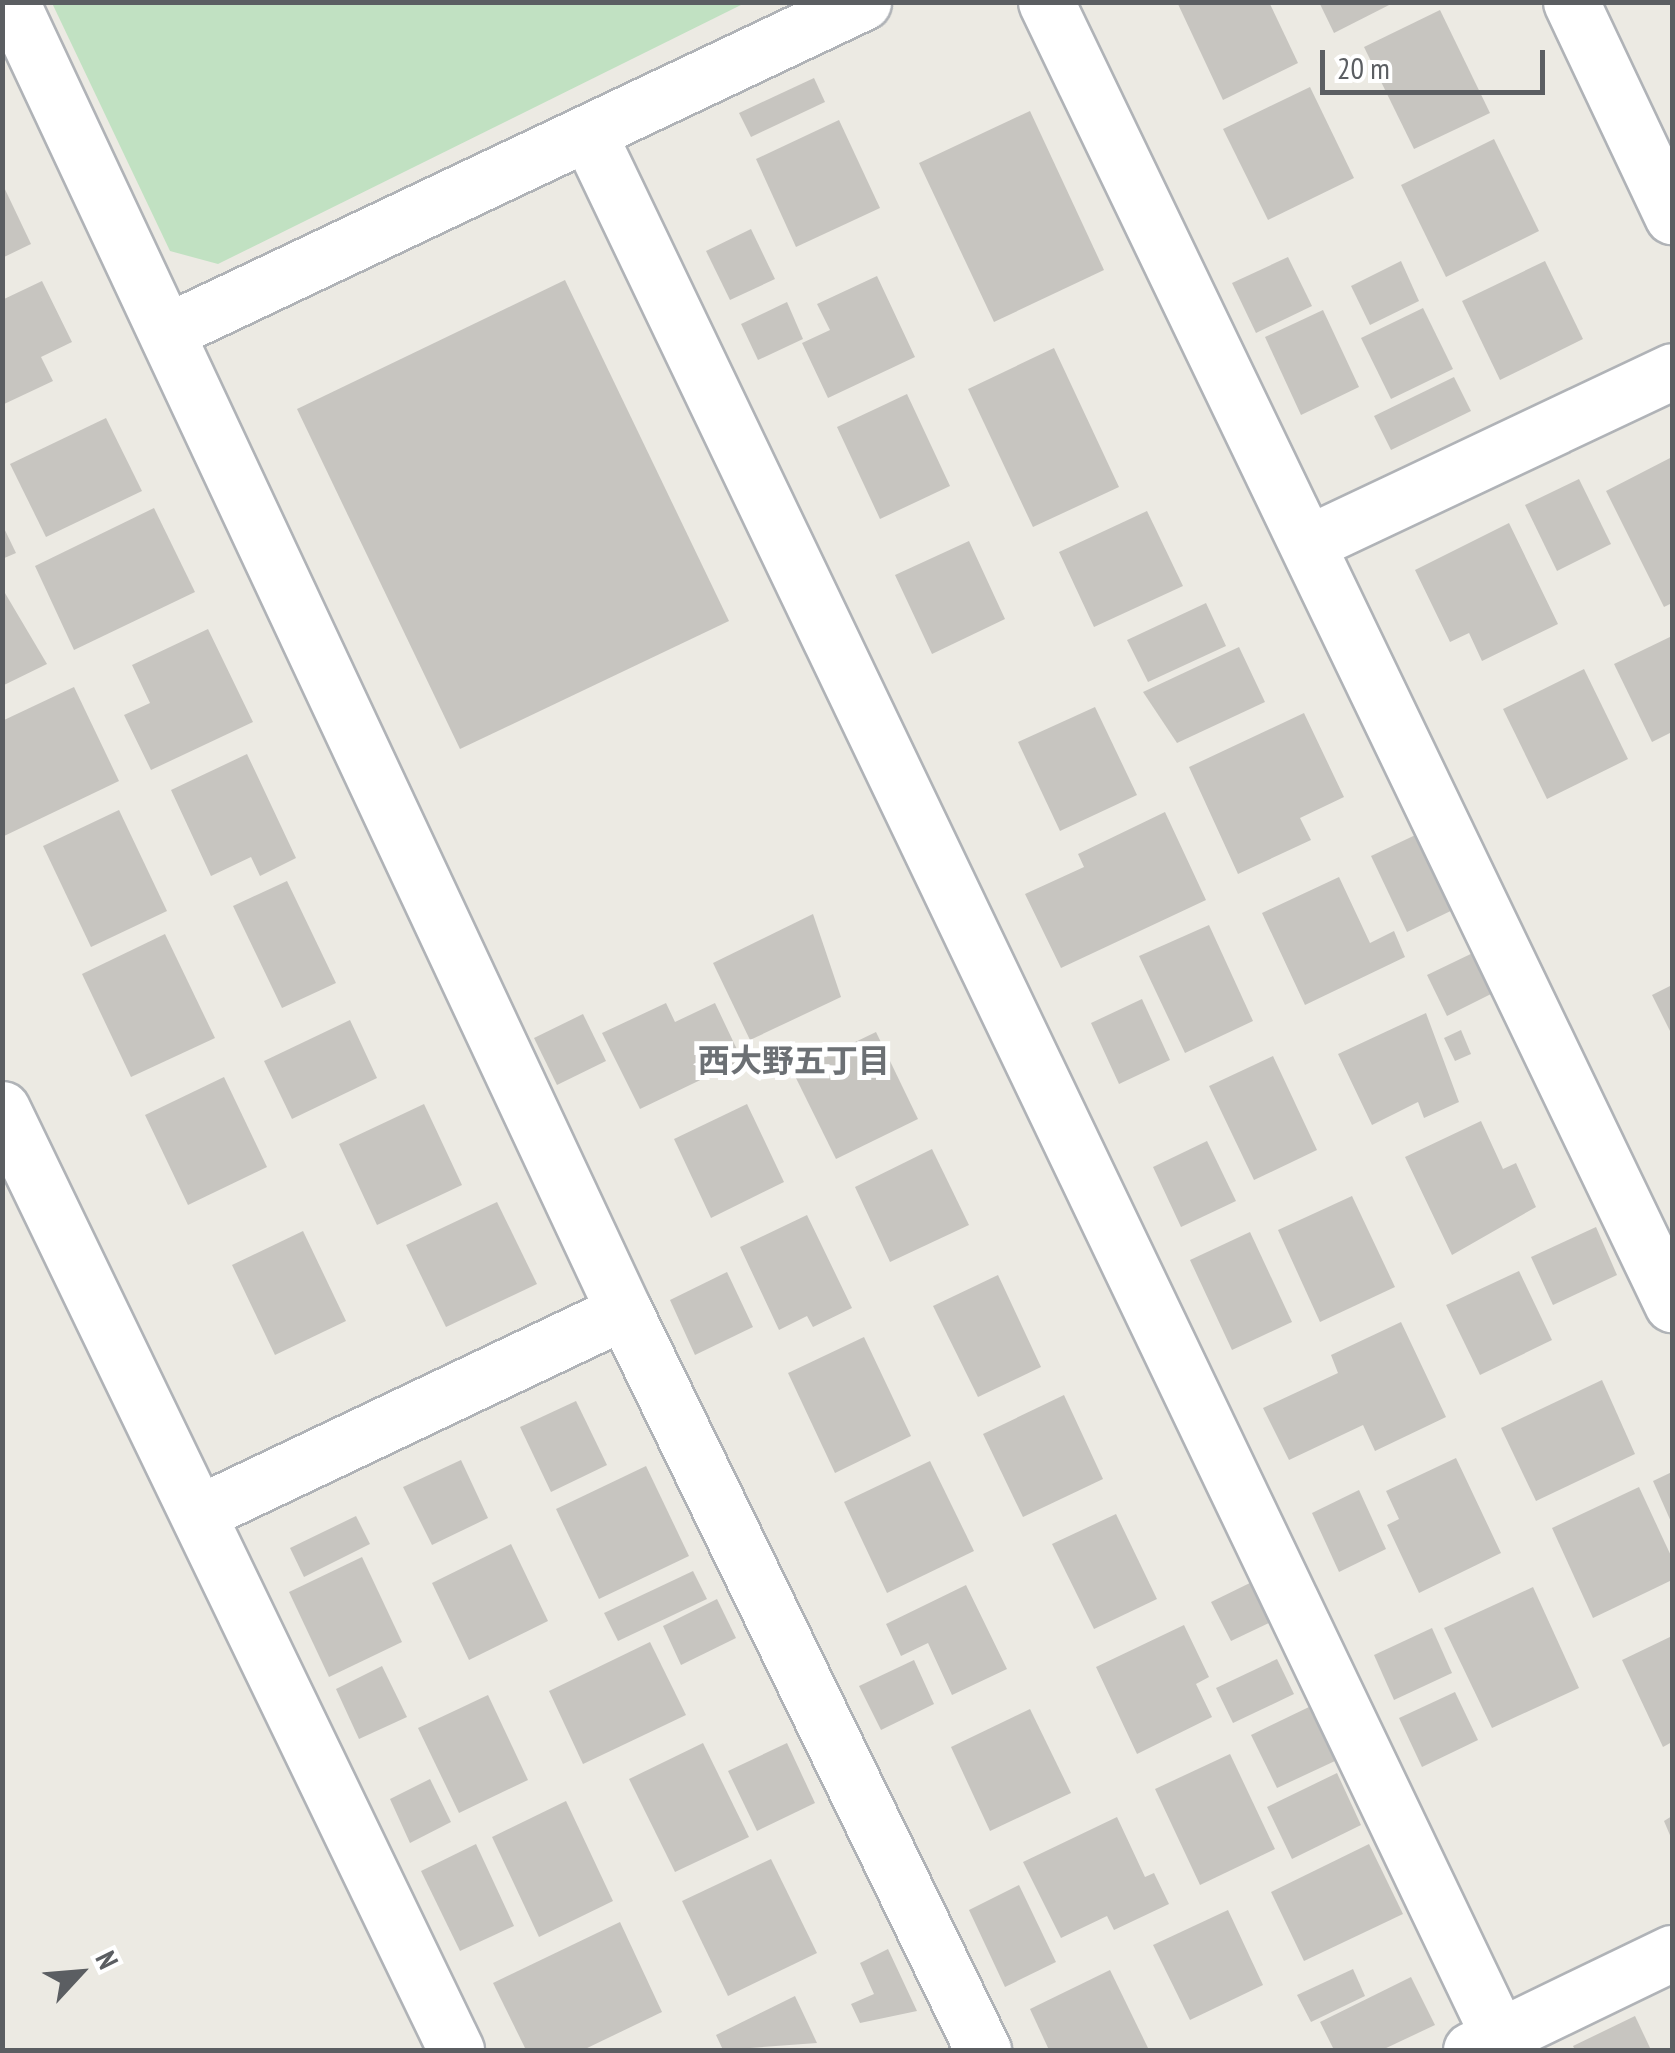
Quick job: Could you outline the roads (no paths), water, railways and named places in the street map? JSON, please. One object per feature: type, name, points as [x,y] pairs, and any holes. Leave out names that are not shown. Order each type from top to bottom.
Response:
[{"type":"street","points":[[11,2],[624,1311],[984,2050]]},
{"type":"street","points":[[168,331],[590,135],[863,2]]},
{"type":"street","points":[[1046,2],[1313,541],[1672,1304]]},
{"type":"street","points":[[1572,2],[1672,216]]},
{"type":"street","points":[[590,135],[1485,2044],[1672,1952]]},
{"type":"street","points":[[1313,541],[1672,371]]},
{"type":"street","points":[[2,1108],[201,1512],[456,2050]]},
{"type":"street","points":[[201,1512],[624,1311]]},
{"type":"district","name":"西大野五丁目","points":[[794,1060]]}]
